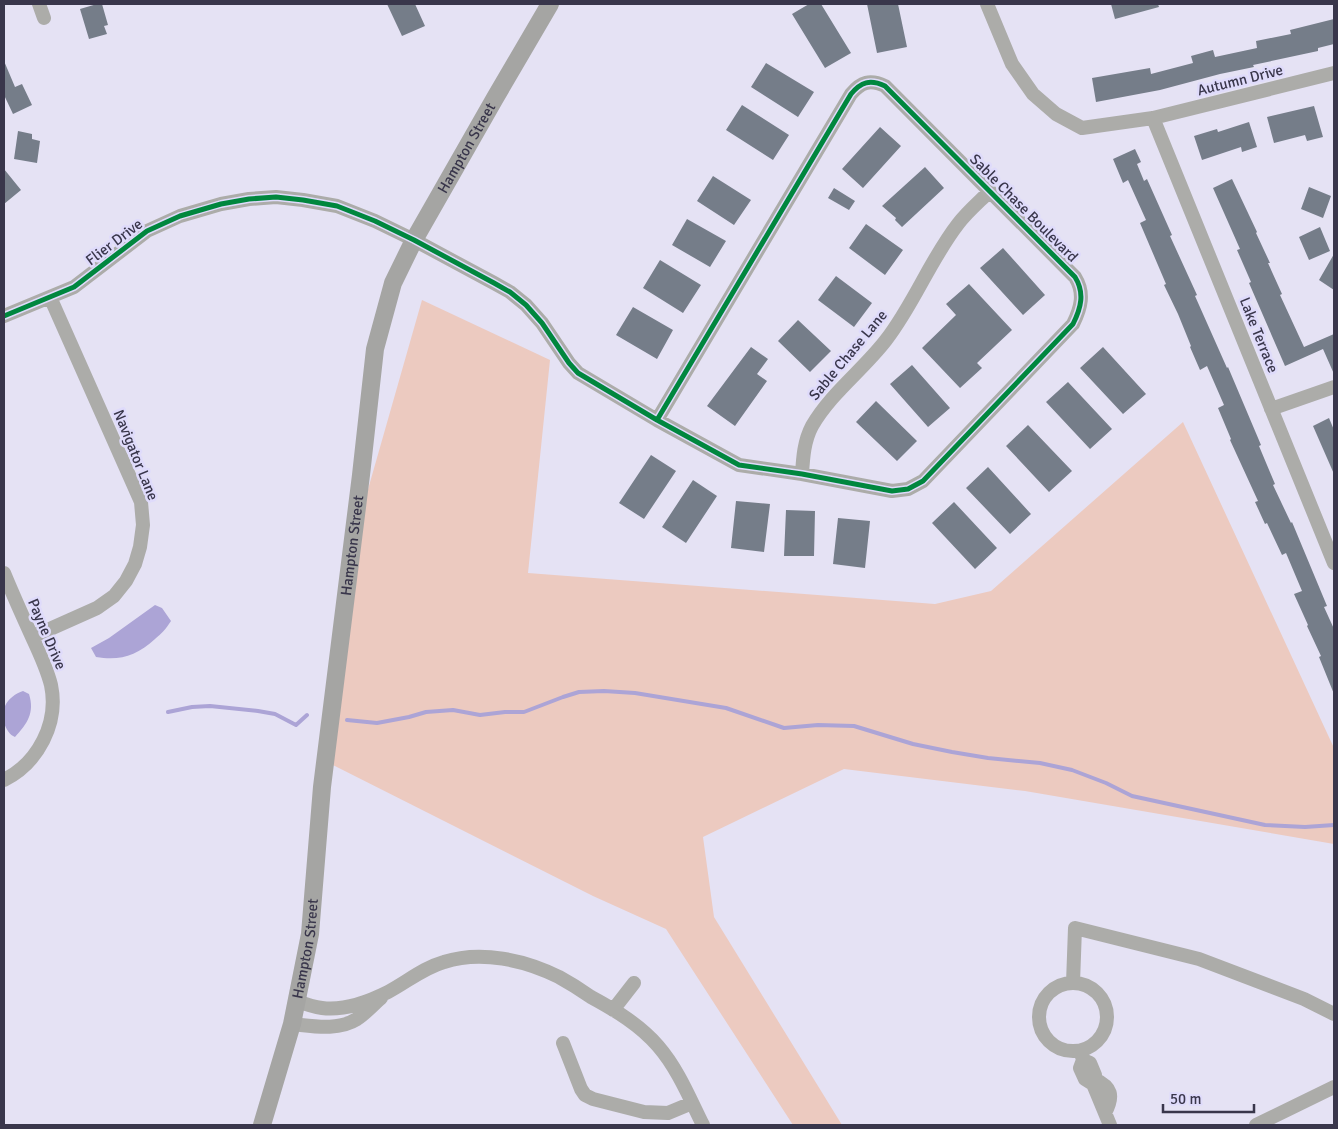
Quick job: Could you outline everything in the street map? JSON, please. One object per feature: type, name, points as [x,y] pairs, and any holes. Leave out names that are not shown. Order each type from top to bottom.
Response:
[{"type":"main road","name":"Hampton Street","points":[[262,1125],[292,1024],[310,934],[322,787],[375,349],[393,283],[414,240],[550,4]]},
{"type":"street","points":[[40,4],[44,18]]},
{"type":"street","name":"Autumn Drive","points":[[987,4],[1012,64],[1033,94],[1056,114],[1082,128],[1154,118],[1334,73]]},
{"type":"street","name":"Sable Chase Boulevard","points":[[414,240],[510,292],[542,322],[569,364],[578,373],[656,420],[739,464],[892,491],[908,489],[923,481],[1073,324],[1081,304],[1079,283],[1076,277],[885,86],[878,82],[862,84],[851,94],[656,420]]},
{"type":"street","name":"Lake Terrace","points":[[1154,118],[1334,563]]},
{"type":"street","name":"Sable Chase Lane","points":[[802,474],[806,440],[811,428],[824,408],[886,339],[958,223],[990,191]]},
{"type":"street","name":"Flier Drive","points":[[4,316],[74,286],[147,231],[180,216],[221,204],[276,197],[337,206],[374,220],[414,240]]},
{"type":"street","name":"Navigator Lane","points":[[32,637],[98,608],[114,596],[126,581],[135,564],[140,548],[143,525],[141,502],[50,297]]},
{"type":"street","points":[[1271,409],[1334,387]]},
{"type":"street","name":"Payne Drive","points":[[4,573],[46,667],[53,697],[51,720],[44,740],[34,757],[19,772],[4,780]]},
{"type":"street","points":[[1072,983],[1074,928],[1199,959],[1304,999],[1334,1014]]},
{"type":"street","points":[[292,1024],[327,1027],[355,1020],[387,993],[418,973],[445,961],[474,957],[489,957],[512,961],[558,977],[613,1010],[643,1031],[658,1046],[673,1067],[703,1125]]},
{"type":"street","points":[[613,1010],[634,983]]},
{"type":"street","points":[[1082,1055],[1057,1048],[1041,1032],[1038,1020],[1044,998],[1053,989],[1064,984],[1072,983],[1086,986],[1095,991],[1102,1000],[1106,1010],[1107,1020],[1104,1031],[1099,1040],[1082,1055],[1080,1068],[1085,1079],[1094,1082],[1107,1119]]},
{"type":"street","points":[[296,1001],[320,1008],[342,1008],[387,993]]},
{"type":"street","points":[[563,1043],[580,1089],[585,1095],[593,1099],[659,1114],[676,1111],[692,1104]]},
{"type":"street","points":[[1256,1125],[1334,1087]]},
{"type":"shaded area","points":[[422,300],[550,360],[528,573],[935,604],[991,591],[1183,422],[1334,748],[1334,844],[1025,791],[844,769],[703,837],[714,917],[842,1125],[793,1125],[666,929],[593,896],[321,759],[353,542]]},
{"type":"shaded area","points":[[155,605],[162,608],[171,621],[148,645],[141,650],[120,658],[96,657],[91,648],[109,638]]},
{"type":"shaded area","points":[[23,691],[29,694],[31,701],[30,713],[26,723],[15,737],[6,728],[3,714],[6,703]]},
{"type":"building","points":[[102,4],[108,25],[104,26],[107,34],[89,39],[80,9]]},
{"type":"building","points":[[387,4],[415,4],[425,26],[402,36]]},
{"type":"building","points":[[809,4],[821,4],[851,53],[825,68],[792,14]]},
{"type":"building","points":[[867,4],[898,4],[907,47],[877,53]]},
{"type":"building","points":[[1111,4],[1158,4],[1159,7],[1115,19]]},
{"type":"building","points":[[1334,19],[1334,44],[1318,48],[1318,51],[1253,65],[1254,67],[1160,90],[1096,102],[1092,78],[1150,68],[1151,74],[1193,63],[1191,56],[1213,50],[1215,57],[1257,48],[1256,41],[1291,34],[1290,30]]},
{"type":"building","points":[[4,61],[15,87],[22,84],[32,105],[13,114],[4,95]]},
{"type":"building","points":[[766,63],[814,92],[798,117],[751,87]]},
{"type":"building","points":[[742,105],[789,135],[773,160],[726,130]]},
{"type":"building","points":[[1314,106],[1323,137],[1307,141],[1305,135],[1274,143],[1267,117]]},
{"type":"building","points":[[1249,122],[1257,147],[1242,152],[1241,147],[1202,160],[1194,136],[1217,129],[1218,132]]},
{"type":"building","points":[[880,127],[901,146],[863,188],[842,169]]},
{"type":"building","points":[[18,131],[32,134],[32,139],[40,141],[37,163],[14,159]]},
{"type":"building","points":[[1135,149],[1141,162],[1137,164],[1144,181],[1147,179],[1172,235],[1170,236],[1197,295],[1195,296],[1261,445],[1259,446],[1275,484],[1273,485],[1292,522],[1327,606],[1324,607],[1334,629],[1334,694],[1319,657],[1321,656],[1294,594],[1302,591],[1286,553],[1282,555],[1255,502],[1258,501],[1230,440],[1218,408],[1224,405],[1207,366],[1200,370],[1140,223],[1146,220],[1128,180],[1123,183],[1113,159]]},
{"type":"building","points":[[925,167],[944,188],[902,227],[895,220],[896,218],[882,206]]},
{"type":"building","points":[[4,169],[21,190],[4,204]]},
{"type":"building","points":[[713,176],[751,200],[734,225],[697,201]]},
{"type":"building","points":[[1232,179],[1257,232],[1282,294],[1280,295],[1304,347],[1334,334],[1334,374],[1323,349],[1285,366],[1249,283],[1251,282],[1237,250],[1240,249],[1213,188]]},
{"type":"building","points":[[1309,187],[1331,196],[1323,218],[1301,209]]},
{"type":"building","points":[[834,188],[855,201],[849,210],[828,198]]},
{"type":"building","points":[[687,219],[726,241],[710,267],[672,245]]},
{"type":"building","points":[[866,224],[903,250],[885,275],[849,248]]},
{"type":"building","points":[[1320,227],[1330,251],[1309,260],[1299,237]]},
{"type":"building","points":[[1003,248],[1045,295],[1023,315],[980,268]]},
{"type":"building","points":[[1334,254],[1334,290],[1319,280]]},
{"type":"building","points":[[660,260],[701,285],[683,313],[643,288]]},
{"type":"building","points":[[836,276],[872,303],[854,327],[818,300]]},
{"type":"building","points":[[969,284],[1012,330],[977,363],[982,368],[960,388],[922,348],[956,315],[946,304]]},
{"type":"building","points":[[633,307],[673,330],[657,359],[616,335]]},
{"type":"building","points":[[798,320],[831,351],[810,372],[778,341]]},
{"type":"building","points":[[751,347],[768,359],[757,374],[767,381],[735,426],[707,406]]},
{"type":"building","points":[[1103,347],[1146,394],[1123,414],[1080,368]]},
{"type":"building","points":[[912,365],[950,408],[928,427],[890,384]]},
{"type":"building","points":[[1068,382],[1112,429],[1090,449],[1046,402]]},
{"type":"building","points":[[876,401],[917,441],[897,461],[856,422]]},
{"type":"building","points":[[1329,418],[1334,430],[1334,474],[1313,426]]},
{"type":"building","points":[[1028,425],[1072,471],[1049,492],[1006,446]]},
{"type":"building","points":[[651,455],[676,471],[644,519],[619,503]]},
{"type":"building","points":[[988,467],[1031,514],[1010,534],[966,488]]},
{"type":"building","points":[[693,480],[717,496],[686,543],[662,527]]},
{"type":"building","points":[[736,501],[770,504],[764,552],[731,548]]},
{"type":"building","points":[[954,502],[997,548],[975,569],[932,523]]},
{"type":"building","points":[[786,510],[815,511],[814,556],[784,556]]},
{"type":"building","points":[[838,518],[870,521],[865,568],[833,564]]},
{"type":"waterway","points":[[347,720],[377,723],[426,712],[453,710],[480,715],[524,712],[579,692],[635,693],[726,708],[784,728],[818,725],[854,726],[913,744],[952,752],[1040,763],[1072,770],[1106,783],[1132,796],[1265,825],[1305,827],[1334,825]]},
{"type":"waterway","points":[[168,712],[192,707],[210,706],[275,714],[296,725],[307,715]]},
{"type":"cycle path","points":[[4,316],[74,287],[147,231],[180,216],[221,204],[276,197],[337,206],[375,221],[414,240],[510,292],[526,305],[542,323],[578,373],[657,420],[739,465],[802,474],[892,491],[908,489],[923,481],[1073,324],[1080,306],[1080,289],[1075,277],[885,86],[870,82],[862,84],[851,94],[657,420]]}]
